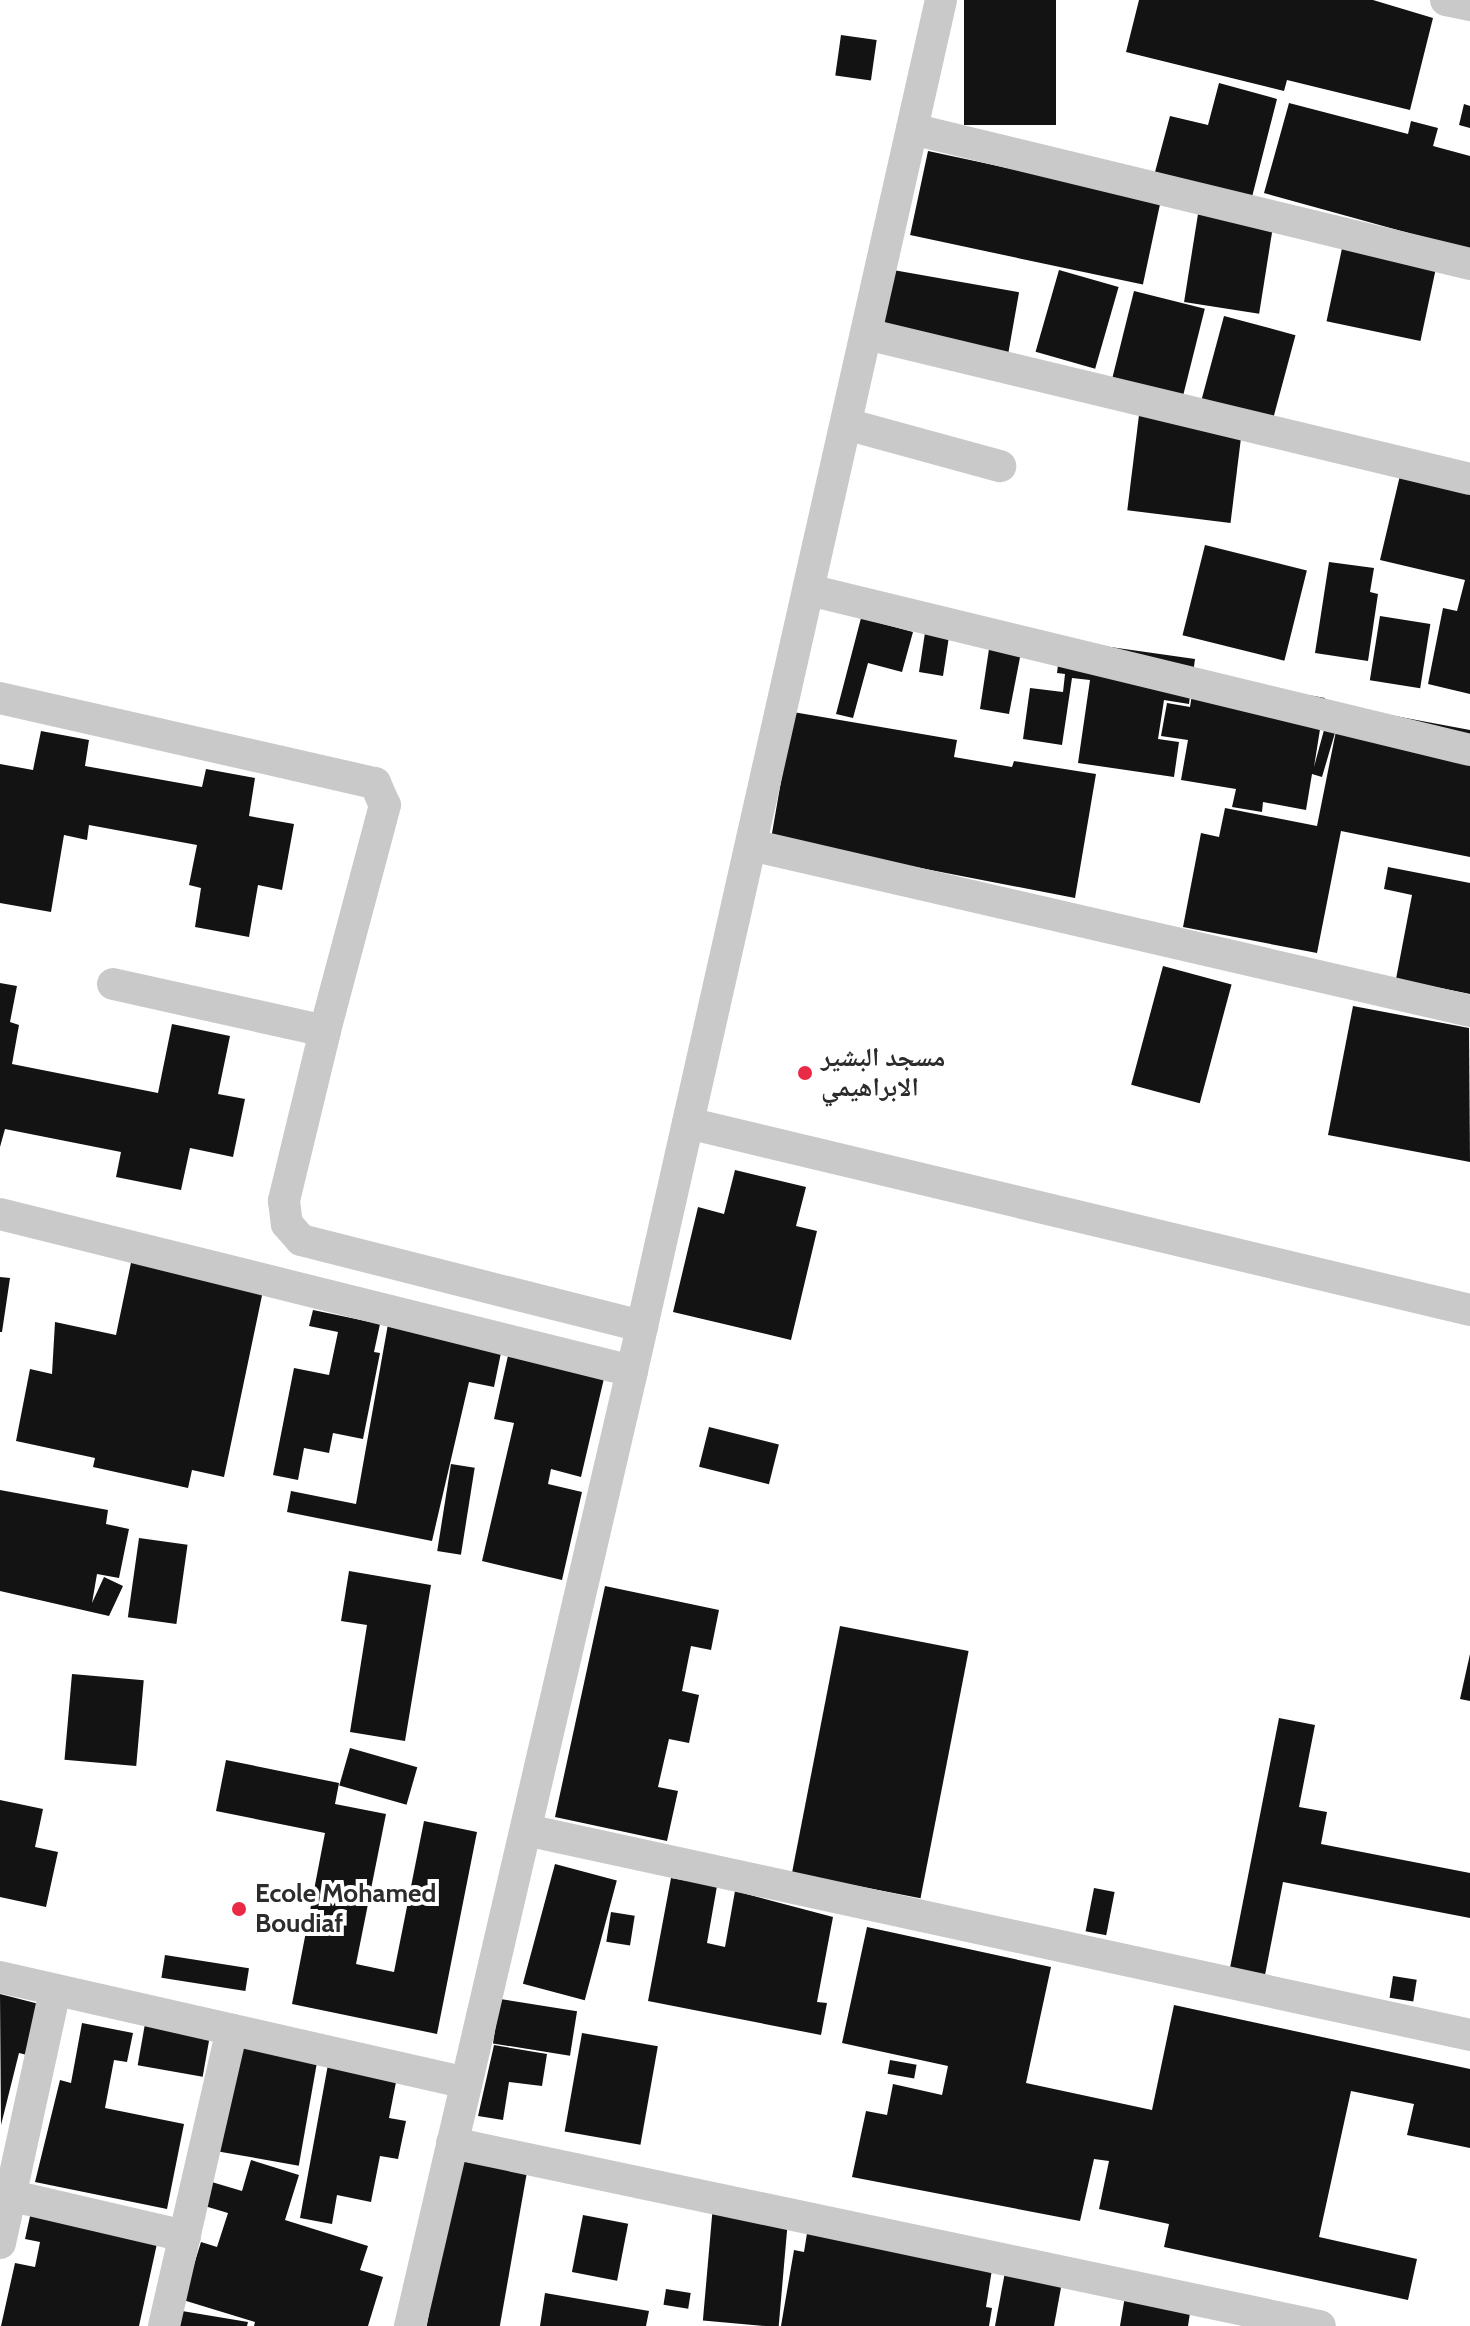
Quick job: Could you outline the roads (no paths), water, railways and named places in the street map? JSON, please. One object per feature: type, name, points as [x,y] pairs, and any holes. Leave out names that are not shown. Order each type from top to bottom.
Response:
[{"type":"street","points":[[410,2326],[632,1371],[941,0]]},
{"type":"street","points":[[1446,0],[1470,5]]},
{"type":"street","points":[[912,129],[1470,264]]},
{"type":"street","points":[[866,334],[1470,479]]},
{"type":"street","points":[[846,424],[1000,466]]},
{"type":"street","points":[[809,590],[1470,750]]},
{"type":"street","points":[[0,698],[375,783],[385,805],[284,1201],[287,1224],[301,1240],[642,1326]]},
{"type":"street","points":[[751,845],[1470,1011]]},
{"type":"street","points":[[113,984],[325,1031]]},
{"type":"street","points":[[688,1123],[1470,1310]]},
{"type":"street","points":[[0,1214],[632,1371]]},
{"type":"street","points":[[526,1830],[1470,2035]]},
{"type":"street","points":[[0,1977],[466,2083]]},
{"type":"street","points":[[0,2243],[5,2194],[55,1990]]},
{"type":"street","points":[[164,2326],[232,2030]]},
{"type":"street","points":[[452,2143],[1320,2326]]},
{"type":"street","points":[[5,2194],[185,2236]]},
{"type":"place","name":"مسجد البشير الابراهيمي","points":[[805,1073]]},
{"type":"place","name":"Ecole Mohamed Boudiaf","points":[[239,1909]]}]
